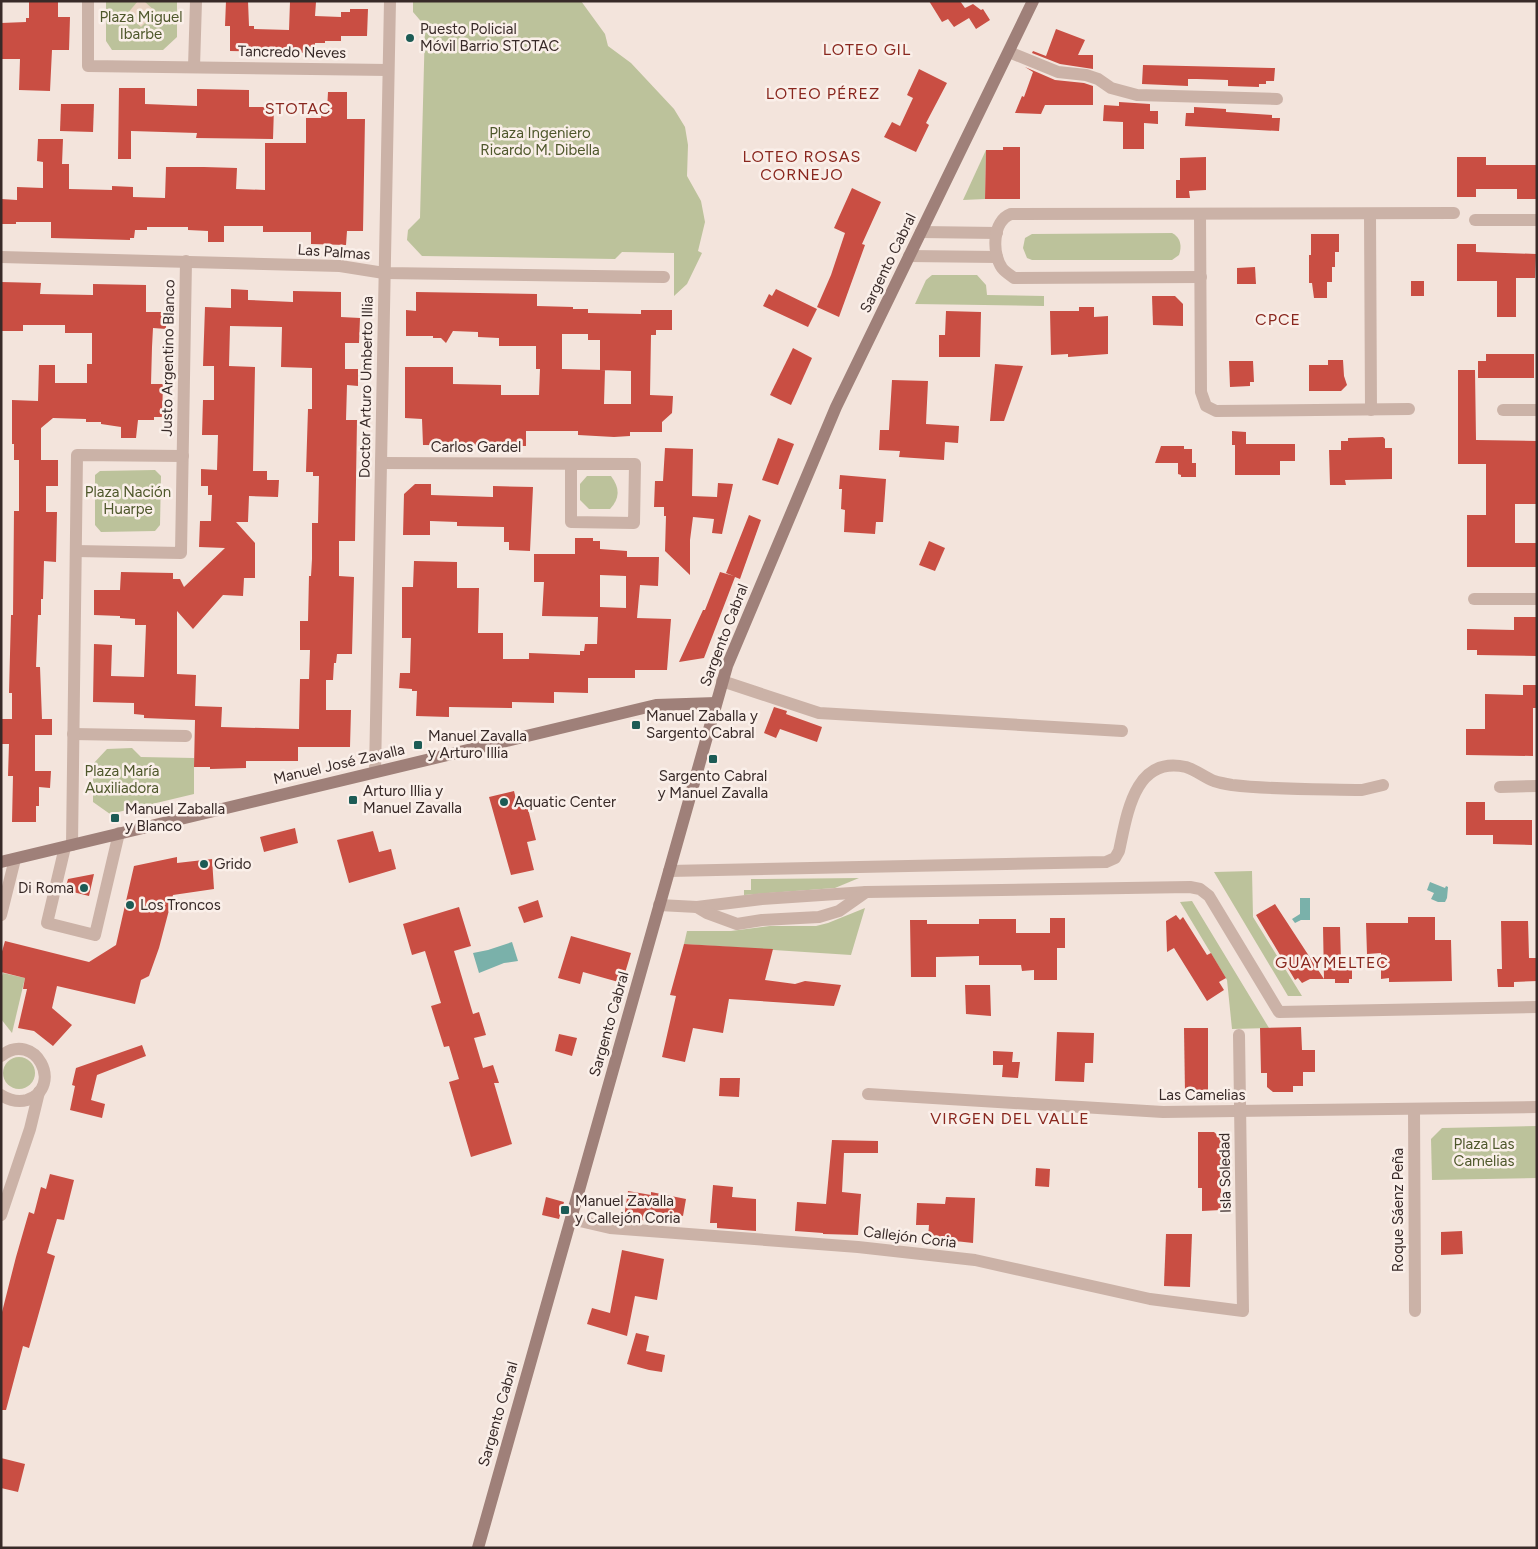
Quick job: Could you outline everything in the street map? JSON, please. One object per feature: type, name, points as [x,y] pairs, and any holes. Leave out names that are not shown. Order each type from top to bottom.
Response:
[{"type":"main road","name":"Sargento Cabral","points":[[478,1548],[727,666],[836,407],[1033,1]]},
{"type":"main road","name":"Manuel José Zavalla","points":[[1,862],[656,705],[716,703]]},
{"type":"street","name":"Tancredo Neves","points":[[88,1],[88,66],[388,70]]},
{"type":"street","points":[[194,68],[196,1]]},
{"type":"street","name":"Doctor Arturo Umberto Illia","points":[[375,772],[390,1]]},
{"type":"street","points":[[1009,52],[1058,72],[1086,75],[1098,79],[1111,88],[1137,95],[1277,100]]},
{"type":"street","points":[[1201,277],[1014,278],[1002,267],[997,257],[997,232],[1002,220],[1011,214],[1454,213]]},
{"type":"street","points":[[1200,214],[1201,392],[1206,406],[1216,411],[1409,409]]},
{"type":"street","points":[[1370,214],[1371,410]]},
{"type":"street","points":[[1475,220],[1537,220]]},
{"type":"street","points":[[921,232],[997,232]]},
{"type":"street","points":[[909,256],[997,257]]},
{"type":"street","name":"Las Palmas","points":[[1,257],[340,266],[384,273],[664,277]]},
{"type":"street","name":"Justo Argentino Blanco","points":[[76,551],[181,553],[186,261]]},
{"type":"street","points":[[1502,410],[1537,410]]},
{"type":"street","name":"Justo Argentino Blanco","points":[[119,833],[95,935],[47,923],[68,846],[73,734],[77,455],[183,456]]},
{"type":"street","name":"Carlos Gardel","points":[[380,463],[635,464],[634,524],[571,522],[571,464]]},
{"type":"street","points":[[1474,599],[1537,599]]},
{"type":"street","points":[[722,681],[819,713],[1122,730]]},
{"type":"street","points":[[73,734],[186,736]]},
{"type":"street","points":[[669,871],[1106,862],[1115,858],[1119,851],[1130,801],[1141,782],[1151,773],[1161,768],[1174,766],[1186,768],[1214,781],[1235,785],[1362,790],[1383,785]]},
{"type":"street","points":[[1500,787],[1537,786]]},
{"type":"street","points":[[1,915],[15,859]]},
{"type":"street","points":[[659,905],[697,907],[762,899],[866,892],[1190,887],[1200,889],[1209,896],[1279,1012],[1537,1007]]},
{"type":"street","points":[[697,907],[707,913],[737,924],[762,920],[819,917],[839,911],[866,892]]},
{"type":"street","name":"Isla Soledad","points":[[1239,1034],[1243,1312]]},
{"type":"street","points":[[1,1216],[30,1129],[45,1076],[40,1060],[34,1054],[18,1049],[4,1052]]},
{"type":"street","points":[[1,1095],[15,1102],[32,1098],[39,1092]]},
{"type":"street","name":"Las Camelias","points":[[868,1094],[1163,1112],[1537,1107]]},
{"type":"street","name":"Roque Sáenz Peña","points":[[1414,1109],[1415,1311]]},
{"type":"street","name":"Callejón Coria","points":[[571,1219],[610,1228],[858,1247],[975,1260],[1150,1299],[1243,1312]]},
{"type":"green space","name":"Plaza Miguel Ibarbe","points":[[106,1],[177,1],[177,37],[163,50],[112,50],[106,41]]},
{"type":"green space","name":"Plaza Ingeniero Ricardo M. Dibella","points":[[413,1],[581,1],[605,34],[608,46],[631,63],[674,109],[685,127],[688,145],[687,176],[701,201],[705,222],[698,251],[702,253],[687,284],[674,296],[674,253],[622,252],[615,259],[422,256],[407,240],[408,230],[420,218],[425,26],[413,12]]},
{"type":"green space","points":[[986,150],[985,199],[963,200]]},
{"type":"green space","points":[[1172,233],[1179,240],[1180,248],[1179,255],[1172,260],[1032,260],[1027,258],[1023,248],[1025,238],[1032,234]]},
{"type":"green space","points":[[932,275],[977,275],[986,285],[987,295],[1044,296],[1044,306],[915,304],[926,280]]},
{"type":"green space","name":"Plaza Nación Huarpe","points":[[155,470],[161,476],[160,525],[155,531],[101,532],[95,525],[95,475],[100,471]]},
{"type":"green space","points":[[587,476],[611,476],[618,493],[616,501],[610,509],[589,509],[580,500],[580,484]]},
{"type":"green space","name":"Plaza María Auxiliadora","points":[[132,748],[141,757],[194,758],[194,794],[110,814],[93,802],[93,764],[107,749]]},
{"type":"green space","points":[[1252,871],[1253,917],[1302,996],[1288,996],[1214,872]]},
{"type":"green space","points":[[859,878],[835,888],[744,895],[744,890],[751,890],[751,879]]},
{"type":"green space","points":[[1192,901],[1269,1028],[1232,1029],[1227,980],[1180,902]]},
{"type":"green space","points":[[865,908],[851,955],[684,944],[687,931],[731,931],[770,926],[816,926]]},
{"type":"green space","points":[[3,973],[25,978],[12,1033],[1,1019],[1,979]]},
{"type":"green space","points":[[19,1057],[30,1062],[35,1073],[30,1084],[19,1089],[8,1084],[3,1073],[8,1062]]},
{"type":"green space","name":"Plaza Las Camelias","points":[[1537,1126],[1537,1178],[1432,1180],[1431,1139],[1442,1128]]},
{"type":"shaded area","points":[[138,1],[144,1],[156,12],[141,27],[127,14]]},
{"type":"water","points":[[1430,882],[1445,888],[1446,886],[1448,887],[1445,902],[1431,899],[1434,893],[1427,890]]},
{"type":"water","points":[[1300,898],[1310,898],[1310,920],[1301,920],[1295,923],[1292,919],[1300,914]]},
{"type":"water","points":[[512,942],[518,961],[504,963],[479,973],[473,953]]},
{"type":"building","points":[[29,1],[58,1],[58,17],[70,17],[69,50],[52,50],[50,91],[19,90],[20,59],[1,59],[1,23],[26,22],[26,18],[29,18]]},
{"type":"building","points":[[226,1],[248,1],[249,26],[254,26],[254,29],[289,30],[290,2],[316,2],[315,16],[341,17],[341,12],[350,12],[350,9],[368,9],[367,36],[341,36],[341,41],[315,43],[315,53],[230,51],[230,26],[225,26]]},
{"type":"building","points":[[929,1],[960,1],[965,8],[973,4],[981,10],[983,9],[990,20],[976,29],[969,18],[954,27],[948,19],[942,22]]},
{"type":"building","points":[[1056,29],[1085,40],[1078,55],[1093,55],[1093,69],[1060,64],[1032,53],[1033,51],[1046,56]]},
{"type":"building","points":[[1143,65],[1275,68],[1274,81],[1266,81],[1266,84],[1259,84],[1259,87],[1228,86],[1228,80],[1197,79],[1188,79],[1188,86],[1142,84]]},
{"type":"building","points":[[1025,67],[1055,80],[1084,83],[1093,86],[1093,105],[1045,105],[1041,114],[1015,113],[1022,96],[1024,97],[1033,72]]},
{"type":"building","points":[[919,69],[947,83],[926,123],[929,125],[916,152],[884,137],[892,122],[900,126],[913,98],[907,95]]},
{"type":"building","points":[[119,88],[145,88],[145,104],[197,106],[197,89],[249,90],[249,107],[274,107],[273,139],[196,138],[197,133],[131,131],[131,159],[118,159]]},
{"type":"building","points":[[328,92],[347,92],[347,119],[365,119],[363,231],[347,231],[346,245],[311,244],[311,232],[263,232],[263,226],[224,226],[224,242],[208,242],[208,231],[188,230],[188,227],[147,227],[147,230],[135,230],[134,238],[130,238],[130,240],[51,238],[51,222],[1,224],[1,199],[17,200],[17,187],[43,188],[43,162],[37,161],[38,139],[63,139],[62,164],[69,164],[69,189],[112,190],[112,186],[133,187],[133,197],[165,198],[166,167],[204,167],[237,168],[236,189],[265,190],[265,143],[306,143],[306,118],[321,118],[322,110],[327,110]]},
{"type":"building","points":[[1119,102],[1150,104],[1150,111],[1158,111],[1158,124],[1144,123],[1144,149],[1123,149],[1123,122],[1103,121],[1104,105],[1119,106]]},
{"type":"building","points":[[61,104],[94,104],[93,132],[60,131]]},
{"type":"building","points":[[1194,107],[1226,109],[1226,112],[1272,115],[1272,118],[1280,118],[1279,131],[1185,126],[1186,113],[1194,113]]},
{"type":"building","points":[[1003,147],[1020,147],[1020,199],[985,199],[986,150],[1003,150]]},
{"type":"building","points":[[1206,157],[1206,190],[1189,191],[1190,198],[1176,198],[1176,180],[1180,180],[1180,158]]},
{"type":"building","points":[[1457,157],[1486,157],[1486,165],[1537,165],[1537,199],[1517,199],[1517,189],[1476,189],[1476,197],[1457,197]]},
{"type":"building","points":[[852,188],[881,202],[862,244],[865,245],[839,317],[817,307],[831,275],[845,233],[834,228]]},
{"type":"building","points":[[1311,234],[1339,234],[1339,252],[1335,252],[1332,282],[1327,282],[1327,298],[1314,298],[1312,283],[1309,283]]},
{"type":"building","points":[[1457,244],[1476,244],[1476,252],[1536,254],[1535,278],[1516,278],[1516,317],[1497,317],[1497,281],[1457,281]]},
{"type":"building","points":[[1255,267],[1256,284],[1237,284],[1237,268]]},
{"type":"building","points":[[1411,281],[1424,281],[1424,296],[1411,296]]},
{"type":"building","points":[[1,282],[41,283],[40,294],[93,295],[93,284],[146,285],[146,312],[166,312],[166,329],[153,328],[152,347],[151,384],[163,384],[162,417],[154,417],[154,420],[138,420],[136,438],[121,438],[121,427],[101,424],[101,422],[86,422],[86,419],[53,418],[41,428],[41,460],[58,460],[58,486],[46,486],[46,512],[57,512],[56,562],[44,561],[43,599],[41,599],[41,615],[38,615],[36,667],[40,667],[42,719],[52,719],[52,735],[35,735],[35,771],[51,771],[50,788],[39,787],[39,806],[36,806],[36,822],[12,822],[13,776],[8,776],[9,744],[1,744],[1,719],[12,719],[12,693],[9,693],[11,615],[13,615],[14,511],[19,511],[19,460],[14,460],[14,444],[12,444],[12,400],[38,401],[39,365],[55,365],[55,383],[87,383],[87,364],[92,364],[92,333],[65,333],[65,325],[23,325],[23,331],[1,331]]},
{"type":"building","points":[[231,289],[248,290],[248,300],[293,302],[293,291],[341,292],[341,317],[360,318],[359,343],[345,343],[345,369],[358,369],[358,386],[347,385],[346,420],[357,420],[355,541],[339,541],[339,576],[354,577],[352,654],[337,654],[336,663],[334,663],[333,680],[326,680],[326,710],[351,710],[350,747],[298,747],[298,761],[246,761],[246,768],[210,769],[210,767],[194,767],[195,720],[144,718],[144,715],[134,714],[134,703],[93,702],[94,644],[112,645],[111,676],[144,677],[146,625],[135,625],[135,619],[120,618],[120,616],[94,615],[94,590],[120,590],[121,572],[173,573],[173,579],[180,579],[184,587],[225,548],[199,547],[200,521],[211,521],[212,495],[208,495],[208,486],[201,486],[201,469],[217,470],[218,435],[202,435],[203,400],[214,400],[214,366],[203,366],[205,307],[231,308]],"holes":[[[230,326],[282,327],[281,367],[312,368],[312,409],[308,409],[306,472],[313,472],[313,476],[319,476],[318,523],[312,523],[308,621],[300,621],[300,650],[310,650],[309,679],[300,679],[299,729],[221,727],[222,707],[195,706],[196,675],[177,674],[177,611],[193,629],[223,595],[243,596],[244,578],[255,578],[255,543],[236,522],[248,522],[249,496],[278,497],[279,480],[267,480],[267,471],[253,471],[255,367],[229,366]]]},
{"type":"building","points":[[776,289],[817,309],[808,327],[763,306],[769,294],[772,296]]},
{"type":"building","points":[[416,292],[537,294],[537,306],[588,309],[588,313],[641,314],[641,310],[672,310],[672,330],[656,330],[656,335],[651,335],[650,395],[673,396],[672,413],[662,422],[662,432],[630,432],[630,436],[614,437],[578,435],[578,431],[526,431],[526,446],[423,445],[422,419],[405,418],[405,367],[453,367],[453,384],[501,385],[501,395],[539,395],[540,369],[536,369],[536,346],[499,346],[499,338],[478,337],[478,332],[453,331],[446,343],[441,338],[433,338],[433,336],[406,336],[406,310],[416,311]],"holes":[[[562,334],[588,334],[588,340],[600,340],[600,370],[562,369]],[[605,370],[631,371],[631,404],[604,404]]]},
{"type":"building","points":[[1152,296],[1175,296],[1183,304],[1183,326],[1153,325]]},
{"type":"building","points":[[1079,307],[1094,307],[1094,317],[1108,316],[1108,354],[1068,357],[1068,354],[1051,355],[1050,311],[1079,311]]},
{"type":"building","points":[[946,311],[981,312],[980,357],[939,357],[939,335],[945,335]]},
{"type":"building","points":[[793,348],[812,358],[791,405],[770,395]]},
{"type":"building","points":[[1486,354],[1534,354],[1534,378],[1478,378],[1478,361],[1486,361]]},
{"type":"building","points":[[1328,360],[1343,360],[1344,376],[1347,385],[1341,391],[1309,391],[1309,365],[1328,365]]},
{"type":"building","points":[[1229,361],[1253,361],[1254,382],[1250,382],[1250,386],[1230,387]]},
{"type":"building","points":[[995,364],[1023,366],[1004,421],[990,421]]},
{"type":"building","points":[[1458,370],[1475,370],[1476,440],[1537,441],[1536,504],[1515,504],[1515,543],[1537,543],[1537,567],[1467,567],[1467,515],[1486,515],[1486,464],[1458,464]]},
{"type":"building","points":[[892,380],[928,381],[926,424],[959,426],[958,443],[945,442],[944,460],[899,457],[900,451],[879,450],[880,430],[889,430]]},
{"type":"building","points":[[1232,431],[1246,432],[1246,444],[1295,444],[1295,461],[1280,461],[1280,475],[1235,475],[1235,445],[1232,445]]},
{"type":"building","points":[[1383,437],[1385,439],[1385,448],[1392,448],[1392,479],[1345,480],[1346,485],[1330,485],[1329,450],[1341,450],[1341,441],[1348,441],[1348,438]]},
{"type":"building","points":[[778,438],[794,444],[778,485],[762,480]]},
{"type":"building","points":[[1161,446],[1184,446],[1184,449],[1192,449],[1192,463],[1196,463],[1196,477],[1181,477],[1178,474],[1178,463],[1155,463]]},
{"type":"building","points":[[665,448],[693,449],[692,496],[717,497],[718,483],[733,484],[722,534],[712,533],[714,519],[693,517],[690,540],[690,575],[665,551],[666,516],[664,516],[664,507],[654,507],[655,481],[663,481]]},
{"type":"building","points":[[840,475],[886,479],[883,522],[876,522],[875,534],[844,532],[845,510],[841,509],[842,489],[839,489]]},
{"type":"building","points":[[415,484],[431,484],[431,495],[493,497],[493,486],[533,487],[530,551],[509,550],[509,542],[504,542],[504,527],[457,526],[457,522],[430,521],[430,535],[403,535],[404,494]]},
{"type":"building","points":[[749,515],[761,520],[740,579],[735,577],[704,658],[679,662],[703,610],[705,610],[720,572],[734,576],[726,573]]},
{"type":"building","points":[[575,538],[593,538],[593,541],[600,541],[600,549],[627,551],[627,557],[659,557],[658,586],[640,585],[637,618],[671,619],[667,670],[635,670],[635,678],[588,678],[588,693],[554,692],[554,703],[512,702],[512,708],[449,707],[449,717],[416,716],[417,691],[399,688],[400,673],[410,673],[411,638],[402,638],[402,587],[413,587],[414,561],[457,562],[457,588],[479,588],[478,633],[503,633],[503,659],[529,659],[529,653],[580,655],[580,651],[584,651],[585,644],[597,644],[598,617],[542,616],[544,582],[534,582],[534,554],[575,554]],"holes":[[[600,575],[626,576],[626,608],[600,607]]]},
{"type":"building","points":[[929,541],[945,548],[935,571],[919,565]]},
{"type":"building","points":[[1514,617],[1537,617],[1537,656],[1477,655],[1477,650],[1467,650],[1467,629],[1514,630]]},
{"type":"building","points":[[1523,685],[1537,685],[1537,708],[1533,708],[1533,756],[1466,755],[1466,729],[1485,729],[1485,694],[1523,695]]},
{"type":"building","points":[[774,707],[787,711],[786,714],[822,727],[817,742],[780,729],[776,738],[764,733]]},
{"type":"building","points":[[514,791],[517,803],[526,801],[536,840],[527,842],[534,870],[511,875],[489,797]]},
{"type":"building","points":[[1466,802],[1485,802],[1485,820],[1532,820],[1532,845],[1493,844],[1493,835],[1466,835]]},
{"type":"building","points":[[295,828],[298,843],[264,852],[260,837]]},
{"type":"building","points":[[373,831],[379,852],[391,849],[396,869],[349,883],[337,840]]},
{"type":"building","points":[[177,857],[177,863],[212,859],[214,889],[173,895],[159,948],[149,976],[141,980],[135,1004],[57,986],[52,1008],[72,1025],[53,1046],[34,1031],[18,1028],[27,989],[23,989],[25,978],[1,972],[1,955],[5,941],[89,962],[116,945],[134,866]]},
{"type":"building","points":[[94,874],[89,896],[65,890],[68,879]]},
{"type":"building","points":[[538,900],[543,917],[524,923],[518,907]]},
{"type":"building","points":[[1275,904],[1324,979],[1310,979],[1302,983],[1298,978],[1295,980],[1256,915]]},
{"type":"building","points":[[459,907],[471,946],[454,951],[473,1014],[479,1012],[486,1035],[474,1038],[483,1068],[493,1065],[499,1083],[494,1083],[512,1144],[471,1157],[449,1082],[459,1079],[449,1046],[444,1047],[431,1006],[441,1003],[425,951],[412,955],[403,924]]},
{"type":"building","points":[[1176,915],[1180,920],[1183,917],[1207,955],[1211,953],[1226,978],[1219,982],[1224,990],[1207,1001],[1174,948],[1167,952],[1166,921]]},
{"type":"building","points":[[1408,917],[1435,917],[1435,940],[1451,940],[1452,981],[1389,982],[1389,978],[1381,979],[1381,953],[1367,954],[1366,923],[1408,923]]},
{"type":"building","points":[[1050,918],[1065,918],[1065,948],[1057,948],[1057,980],[1034,980],[1034,970],[1022,971],[1021,965],[979,965],[979,956],[936,957],[936,977],[911,977],[910,920],[927,920],[927,924],[979,924],[979,919],[1016,919],[1016,933],[1050,933]]},
{"type":"building","points":[[1501,921],[1528,921],[1529,958],[1536,958],[1537,981],[1514,982],[1514,987],[1498,987],[1497,969],[1502,969]]},
{"type":"building","points":[[1323,927],[1340,927],[1341,962],[1352,962],[1352,979],[1349,979],[1349,983],[1335,983],[1335,979],[1324,979]]},
{"type":"building","points":[[571,936],[631,953],[622,983],[583,972],[580,984],[558,978]]},
{"type":"building","points":[[684,944],[773,949],[765,980],[795,984],[805,981],[841,985],[834,1006],[729,999],[723,1033],[693,1028],[685,1062],[662,1057],[676,996],[670,995]]},
{"type":"building","points":[[965,985],[990,985],[991,1016],[966,1014]]},
{"type":"building","points":[[1301,1027],[1302,1050],[1315,1050],[1315,1072],[1303,1072],[1303,1086],[1293,1086],[1293,1092],[1273,1092],[1267,1087],[1267,1073],[1261,1073],[1260,1028]]},
{"type":"building","points":[[1184,1028],[1208,1028],[1208,1093],[1185,1093]]},
{"type":"building","points":[[1057,1032],[1094,1033],[1093,1063],[1085,1063],[1084,1082],[1055,1081]]},
{"type":"building","points":[[559,1034],[577,1038],[572,1056],[555,1051]]},
{"type":"building","points":[[142,1045],[146,1056],[97,1075],[91,1100],[105,1104],[102,1118],[70,1110],[75,1086],[72,1085],[76,1068]]},
{"type":"building","points":[[993,1051],[1013,1052],[1012,1062],[1020,1062],[1018,1078],[1002,1077],[1003,1065],[993,1065]]},
{"type":"building","points":[[720,1078],[740,1078],[739,1097],[719,1096]]},
{"type":"building","points":[[1198,1132],[1214,1132],[1225,1142],[1226,1181],[1221,1181],[1221,1210],[1202,1211],[1202,1188],[1198,1188]]},
{"type":"building","points":[[832,1140],[878,1141],[878,1153],[844,1153],[842,1192],[861,1194],[858,1235],[795,1231],[797,1202],[826,1204]]},
{"type":"building","points":[[1036,1168],[1050,1169],[1049,1187],[1035,1186]]},
{"type":"building","points":[[50,1174],[74,1180],[64,1220],[57,1219],[47,1253],[55,1256],[29,1348],[23,1346],[6,1410],[1,1410],[1,1316],[29,1212],[34,1214],[41,1187],[46,1189]]},
{"type":"building","points":[[713,1185],[733,1187],[732,1197],[756,1199],[756,1231],[717,1228],[717,1223],[710,1223]]},
{"type":"building","points":[[628,1191],[651,1195],[651,1192],[686,1199],[683,1216],[650,1211],[647,1221],[624,1217]]},
{"type":"building","points":[[546,1197],[564,1202],[559,1219],[542,1215]]},
{"type":"building","points":[[946,1197],[975,1198],[973,1243],[928,1238],[929,1225],[916,1225],[917,1203],[945,1204]]},
{"type":"building","points":[[1462,1231],[1463,1254],[1441,1255],[1441,1232]]},
{"type":"building","points":[[1166,1234],[1192,1234],[1190,1287],[1164,1286]]},
{"type":"building","points":[[622,1250],[664,1259],[657,1300],[635,1296],[627,1336],[587,1324],[592,1308],[610,1313]]},
{"type":"building","points":[[636,1333],[649,1336],[646,1351],[665,1355],[662,1372],[627,1364]]},
{"type":"building","points":[[1,1458],[25,1464],[18,1492],[1,1488]]},
{"type":"place","name":"Puesto Policial Móvil Barrio STOTAC","points":[[410,38]]},
{"type":"place","name":"Manuel Zaballa y Sargento Cabral","points":[[636,725]]},
{"type":"place","name":"Manuel Zavalla y Arturo Illia","points":[[418,745]]},
{"type":"place","name":"Sargento Cabral y Manuel Zavalla","points":[[713,759]]},
{"type":"place","name":"Arturo Illia y Manuel Zavalla","points":[[353,800]]},
{"type":"place","name":"Aquatic Center","points":[[504,802]]},
{"type":"place","name":"Manuel Zaballa y Blanco","points":[[115,818]]},
{"type":"place","name":"Grido","points":[[204,864]]},
{"type":"place","name":"Di Roma","points":[[84,888]]},
{"type":"place","name":"Los Troncos","points":[[130,905]]},
{"type":"place","name":"Manuel Zavalla y Callejón Coria","points":[[565,1210]]},
{"type":"district","name":"LOTEO GIL","points":[[867,49]]},
{"type":"district","name":"LOTEO PÉREZ","points":[[823,93]]},
{"type":"district","name":"STOTAC","points":[[298,108]]},
{"type":"district","name":"LOTEO ROSAS CORNEJO","points":[[802,165]]},
{"type":"district","name":"CPCE","points":[[1278,319]]},
{"type":"district","name":"GUAYMELTEC","points":[[1332,962]]},
{"type":"district","name":"VIRGEN DEL VALLE","points":[[1010,1118]]}]
